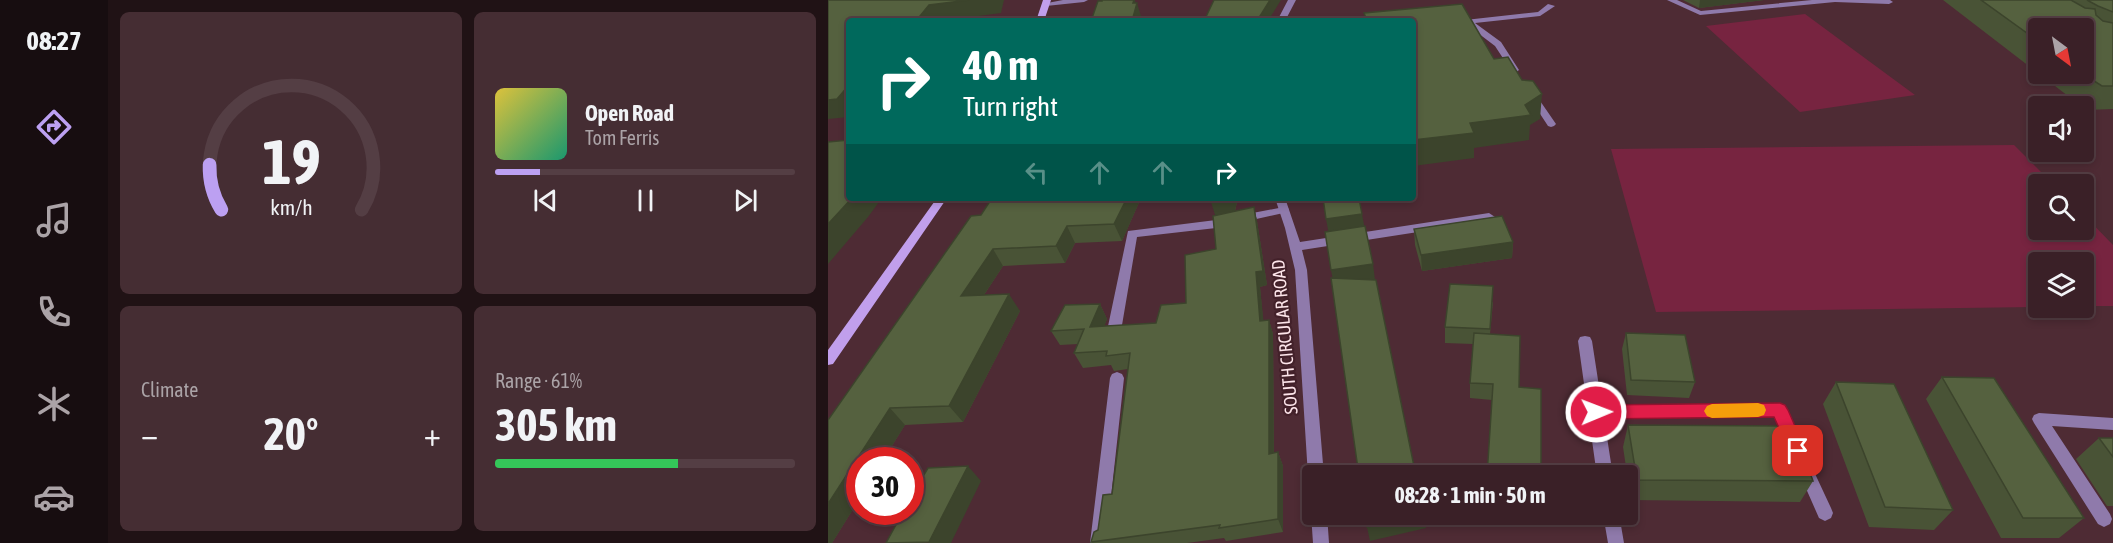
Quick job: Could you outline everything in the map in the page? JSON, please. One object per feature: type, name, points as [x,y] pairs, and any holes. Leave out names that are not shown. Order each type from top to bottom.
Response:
[{"type":"main road","points":[[1041,18],[1047,2]]},
{"type":"main road","points":[[828,360],[940,201]]},
{"type":"street","points":[[1047,2],[1084,0]]},
{"type":"street","points":[[1283,18],[1292,0]]},
{"type":"street","points":[[1671,0],[1700,13],[1835,0],[1889,2]]},
{"type":"street","points":[[1446,24],[1540,14],[1551,6]]},
{"type":"street","points":[[1468,22],[1498,44],[1518,74]]},
{"type":"street","points":[[1525,84],[1551,124]]},
{"type":"street","points":[[1114,331],[1132,234],[1216,224],[1282,204]]},
{"type":"street","name":"SOUTH CIRCULAR ROAD","points":[[1282,204],[1301,270],[1315,465]]},
{"type":"street","points":[[1296,247],[1488,217]]},
{"type":"street","points":[[1585,341],[1603,465]]},
{"type":"street","points":[[1098,543],[1117,378]]},
{"type":"street","points":[[1596,412],[1780,410],[1826,513]]},
{"type":"street","points":[[2104,519],[2039,419],[2113,424]]},
{"type":"street","points":[[1320,525],[1321,543]]},
{"type":"street","points":[[1613,525],[1616,543]]},
{"type":"shaded area","points":[[1805,14],[1915,95],[1800,112],[1706,26]]},
{"type":"shaded area","points":[[2014,145],[2028,159],[2028,162],[2031,162],[2043,174],[2028,174],[2028,240],[2094,240],[2094,225],[2113,245],[2113,306],[2094,306],[2094,252],[2028,252],[2028,307],[1656,312],[1611,149]]},
{"type":"building","points":[[828,0],[969,0],[929,5],[918,18],[846,18],[846,88],[837,99],[828,100]]},
{"type":"building","points":[[1134,0],[1133,3],[1137,3],[1133,18],[1092,18],[1098,1]]},
{"type":"building","points":[[1214,0],[1270,0],[1259,18],[1205,18]]},
{"type":"building","points":[[1981,0],[2071,0],[2085,8],[2095,9],[2096,15],[2103,21],[2113,23],[2113,86],[2102,86],[2094,81],[2094,18],[2028,18],[2028,34]]},
{"type":"building","points":[[2087,0],[2113,0],[2113,12],[2098,6]]},
{"type":"building","points":[[1462,4],[1494,59],[1508,57],[1522,80],[1533,81],[1542,94],[1525,105],[1531,115],[1470,123],[1474,133],[1416,140],[1416,18],[1366,18],[1364,13]]},
{"type":"building","points":[[846,140],[846,201],[849,201],[828,224],[828,142]]},
{"type":"building","points":[[990,201],[1126,201],[1114,224],[1067,226],[1056,246],[993,249],[961,296],[1009,294],[949,406],[890,408],[865,447],[846,447],[846,476],[828,504],[828,420],[971,216],[981,215]]},
{"type":"building","points":[[1323,201],[1360,201],[1362,214],[1326,219]]},
{"type":"building","points":[[1254,207],[1263,271],[1256,272],[1260,321],[1269,320],[1269,454],[1278,452],[1278,519],[1091,542],[1094,532],[1098,530],[1103,495],[1112,494],[1130,353],[1106,356],[1107,351],[1074,353],[1084,329],[1051,331],[1065,305],[1100,304],[1090,327],[1156,323],[1161,305],[1186,303],[1185,255],[1216,249],[1213,216]]},
{"type":"building","points":[[1502,216],[1513,242],[1421,255],[1414,229]]},
{"type":"building","points":[[1365,226],[1373,264],[1331,270],[1325,232]]},
{"type":"building","points":[[1331,278],[1376,280],[1414,465],[1357,465]]},
{"type":"building","points":[[1450,284],[1493,286],[1490,329],[1445,327]]},
{"type":"building","points":[[1474,333],[1520,336],[1519,387],[1541,389],[1541,465],[1488,465],[1493,384],[1470,383]]},
{"type":"building","points":[[1626,333],[1685,335],[1695,382],[1631,380]]},
{"type":"building","points":[[1942,377],[1994,378],[2084,518],[2023,518]]},
{"type":"building","points":[[1836,382],[1894,384],[1953,510],[1885,507]]},
{"type":"building","points":[[1628,425],[1793,426],[1813,481],[1638,480],[1638,465],[1635,465]]},
{"type":"building","points":[[2099,438],[2113,438],[2113,457]]},
{"type":"building","points":[[968,466],[929,542],[886,543],[896,525],[924,525],[924,475],[928,468]]},
{"type":"slow traffic","points":[[1712,411],[1758,410]]},
{"type":"route","points":[[1596,412],[1780,410],[1798,451]]}]
